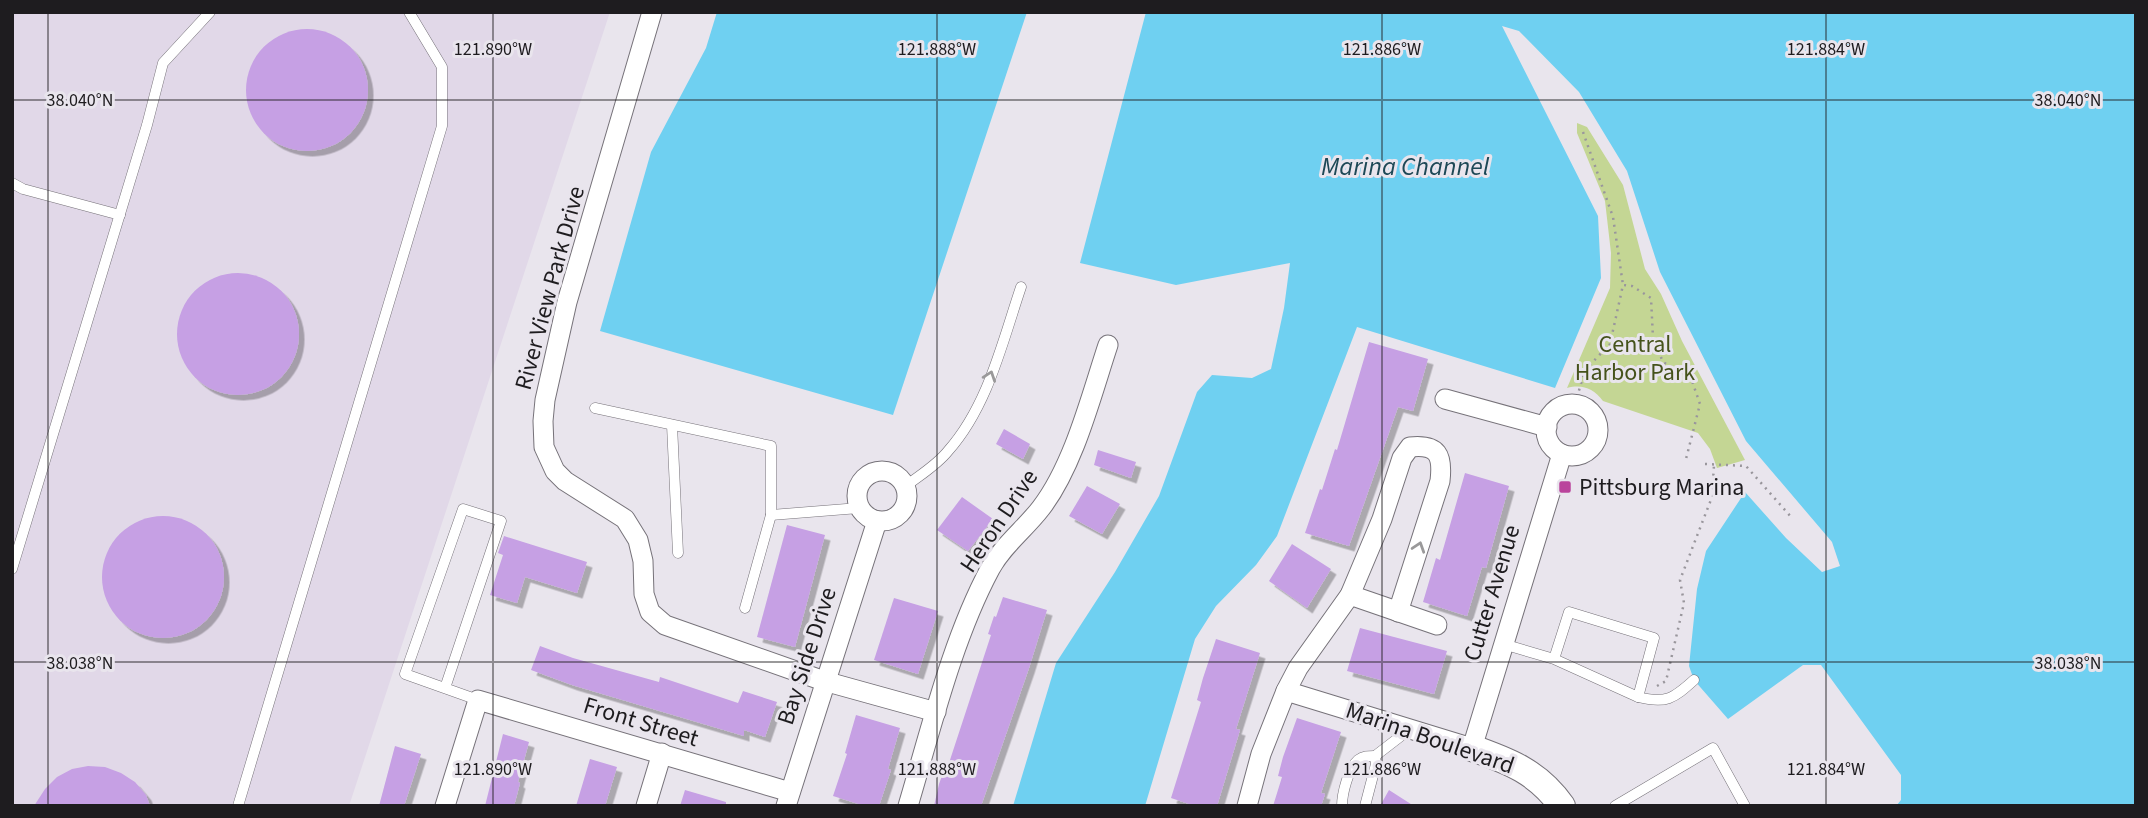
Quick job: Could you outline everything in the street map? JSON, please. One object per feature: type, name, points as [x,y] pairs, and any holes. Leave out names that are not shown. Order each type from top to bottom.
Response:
[{"type":"street","name":"River View Park Drive","points":[[652,12],[567,302],[545,400],[542,421],[544,447],[555,471],[565,481],[625,519],[638,540],[643,561],[644,594],[650,612],[665,625],[824,681],[936,712]]},
{"type":"street","name":"Heron Drive","points":[[908,806],[969,613],[991,567],[1014,536],[1042,507],[1067,461],[1108,345]]},
{"type":"street","points":[[1445,399],[1546,428]]},
{"type":"street","points":[[1575,404],[1589,410],[1594,416],[1598,431],[1596,441],[1590,449],[1571,456],[1562,454],[1548,440],[1546,428],[1553,413],[1566,405],[1575,404]]},
{"type":"street","points":[[1247,806],[1261,754],[1286,691],[1298,668],[1350,595],[1382,519],[1402,458],[1410,447],[1430,447],[1438,454],[1442,465],[1440,481],[1398,612]]},
{"type":"street","name":"Cutter Avenue","points":[[1472,748],[1562,454]]},
{"type":"street","points":[[875,471],[894,473],[906,486],[906,502],[901,512],[892,519],[877,521],[869,518],[859,508],[856,497],[858,485],[864,477],[875,471]]},
{"type":"street","name":"Bay Side Drive","points":[[788,799],[877,521]]},
{"type":"street","points":[[1350,595],[1437,625]]},
{"type":"street","name":"Marina Boulevard","points":[[1286,691],[1472,748],[1519,766],[1542,782],[1562,806]]},
{"type":"street","points":[[445,806],[478,699]]},
{"type":"street","name":"Front Street","points":[[478,699],[662,754],[788,799]]},
{"type":"street","points":[[646,806],[662,754]]},
{"type":"lane","points":[[12,569],[147,125],[163,63],[210,12]]},
{"type":"lane","points":[[238,806],[442,126],[442,68],[409,12]]},
{"type":"lane","points":[[12,183],[23,189],[120,215]]},
{"type":"lane","points":[[906,486],[946,454],[960,437],[982,400],[1021,287]]},
{"type":"lane","points":[[595,408],[771,446],[771,515],[746,608]]},
{"type":"lane","points":[[672,425],[678,553]]},
{"type":"lane","points":[[771,515],[859,508]]},
{"type":"lane","points":[[445,688],[501,520],[463,509],[405,674],[445,688],[478,699]]},
{"type":"lane","points":[[1554,659],[1569,612],[1654,638],[1638,697]]},
{"type":"lane","points":[[1502,644],[1554,659],[1638,697],[1654,701],[1673,698],[1694,680]]},
{"type":"lane","points":[[1342,806],[1346,784],[1356,762],[1364,756],[1375,756],[1410,729]]},
{"type":"lane","points":[[1615,806],[1713,748],[1745,806]]},
{"type":"lane","points":[[1364,806],[1376,764],[1375,756]]},
{"type":"path","points":[[1575,404],[1585,370],[1610,344],[1623,285],[1613,217],[1583,132]]},
{"type":"path","points":[[1623,285],[1632,286],[1651,298],[1653,338],[1663,362],[1691,378],[1700,404],[1686,459]]},
{"type":"path","points":[[1705,464],[1746,466],[1792,518]]},
{"type":"path","points":[[1638,697],[1666,681],[1684,603],[1680,580],[1712,497],[1714,465]]},
{"type":"shaded area","points":[[12,12],[610,12],[349,806],[12,806]]},
{"type":"green space","name":"Central Harbor Park","points":[[1577,123],[1587,127],[1623,185],[1645,269],[1661,294],[1682,341],[1745,460],[1717,468],[1710,449],[1698,433],[1603,401],[1587,388],[1567,388],[1610,288],[1611,253],[1605,201],[1577,133]]},
{"type":"water","points":[[717,12],[1027,12],[893,415],[600,331],[651,152],[706,48]]},
{"type":"water","name":"Marina Channel","points":[[1146,12],[2136,12],[2136,806],[1896,806],[1901,800],[1901,775],[1821,665],[1803,665],[1728,719],[1694,680],[1689,666],[1697,589],[1706,551],[1745,492],[1786,538],[1822,572],[1840,566],[1832,542],[1746,441],[1660,272],[1627,171],[1579,92],[1519,31],[1502,26],[1598,216],[1601,278],[1555,388],[1357,327],[1277,536],[1256,565],[1216,606],[1195,639],[1145,806],[1013,806],[1056,663],[1115,572],[1159,496],[1197,392],[1212,375],[1252,378],[1271,369],[1284,308],[1290,263],[1176,285],[1080,263]]},
{"type":"building","points":[[307,29],[331,33],[350,47],[364,66],[368,90],[364,114],[350,133],[331,147],[307,151],[283,147],[264,133],[250,114],[246,90],[250,66],[264,47],[283,33]]},
{"type":"building","points":[[238,273],[262,277],[281,291],[295,310],[299,334],[295,358],[281,377],[262,391],[238,395],[214,391],[195,377],[181,358],[177,334],[181,310],[195,291],[214,277]]},
{"type":"building","points":[[1369,342],[1428,359],[1413,411],[1398,407],[1349,546],[1305,533],[1335,449],[1337,450]]},
{"type":"building","points":[[1004,429],[1030,444],[1023,459],[996,444]]},
{"type":"building","points":[[1098,450],[1136,462],[1131,478],[1094,465]]},
{"type":"building","points":[[1465,473],[1509,486],[1486,568],[1482,567],[1467,616],[1423,602],[1436,558],[1440,560]]},
{"type":"building","points":[[1087,486],[1120,504],[1102,534],[1069,516]]},
{"type":"building","points":[[962,497],[993,519],[968,551],[937,530]]},
{"type":"building","points":[[163,516],[186,520],[206,534],[220,554],[224,577],[220,600],[206,620],[186,634],[163,638],[140,634],[120,620],[106,600],[102,577],[106,554],[120,534],[140,520]]},
{"type":"building","points":[[787,525],[825,535],[795,647],[757,637]]},
{"type":"building","points":[[504,536],[587,562],[577,593],[525,577],[517,603],[490,595],[503,555],[498,553]]},
{"type":"building","points":[[1292,544],[1331,569],[1307,608],[1269,581]]},
{"type":"building","points":[[1003,597],[1047,610],[1029,668],[981,806],[934,806],[939,784],[947,762],[949,763],[991,635],[988,634]]},
{"type":"building","points":[[894,598],[938,611],[918,674],[874,660]]},
{"type":"building","points":[[1360,628],[1447,651],[1434,694],[1347,671]]},
{"type":"building","points":[[1216,639],[1260,653],[1236,729],[1240,730],[1217,806],[1195,806],[1171,798],[1201,702],[1197,700]]},
{"type":"building","points":[[540,646],[659,682],[660,677],[738,703],[743,691],[777,702],[765,737],[744,730],[744,736],[572,685],[531,670]]},
{"type":"building","points":[[856,715],[900,728],[888,769],[891,770],[879,806],[865,806],[833,796]]},
{"type":"building","points":[[1297,718],[1341,732],[1321,793],[1325,794],[1321,806],[1273,806],[1282,777],[1278,776],[1283,757]]},
{"type":"building","points":[[503,734],[529,742],[518,782],[520,783],[514,806],[485,806]]},
{"type":"building","points":[[395,746],[421,754],[404,806],[379,806]]},
{"type":"building","points":[[590,759],[617,767],[605,806],[576,806]]},
{"type":"building","points":[[105,767],[135,782],[146,795],[150,806],[34,806],[57,777],[72,769]]},
{"type":"building","points":[[685,790],[726,802],[726,806],[680,806]]},
{"type":"building","points":[[1389,790],[1414,806],[1380,806]]},
{"type":"place","name":"Pittsburg Marina","points":[[1565,487]]}]
